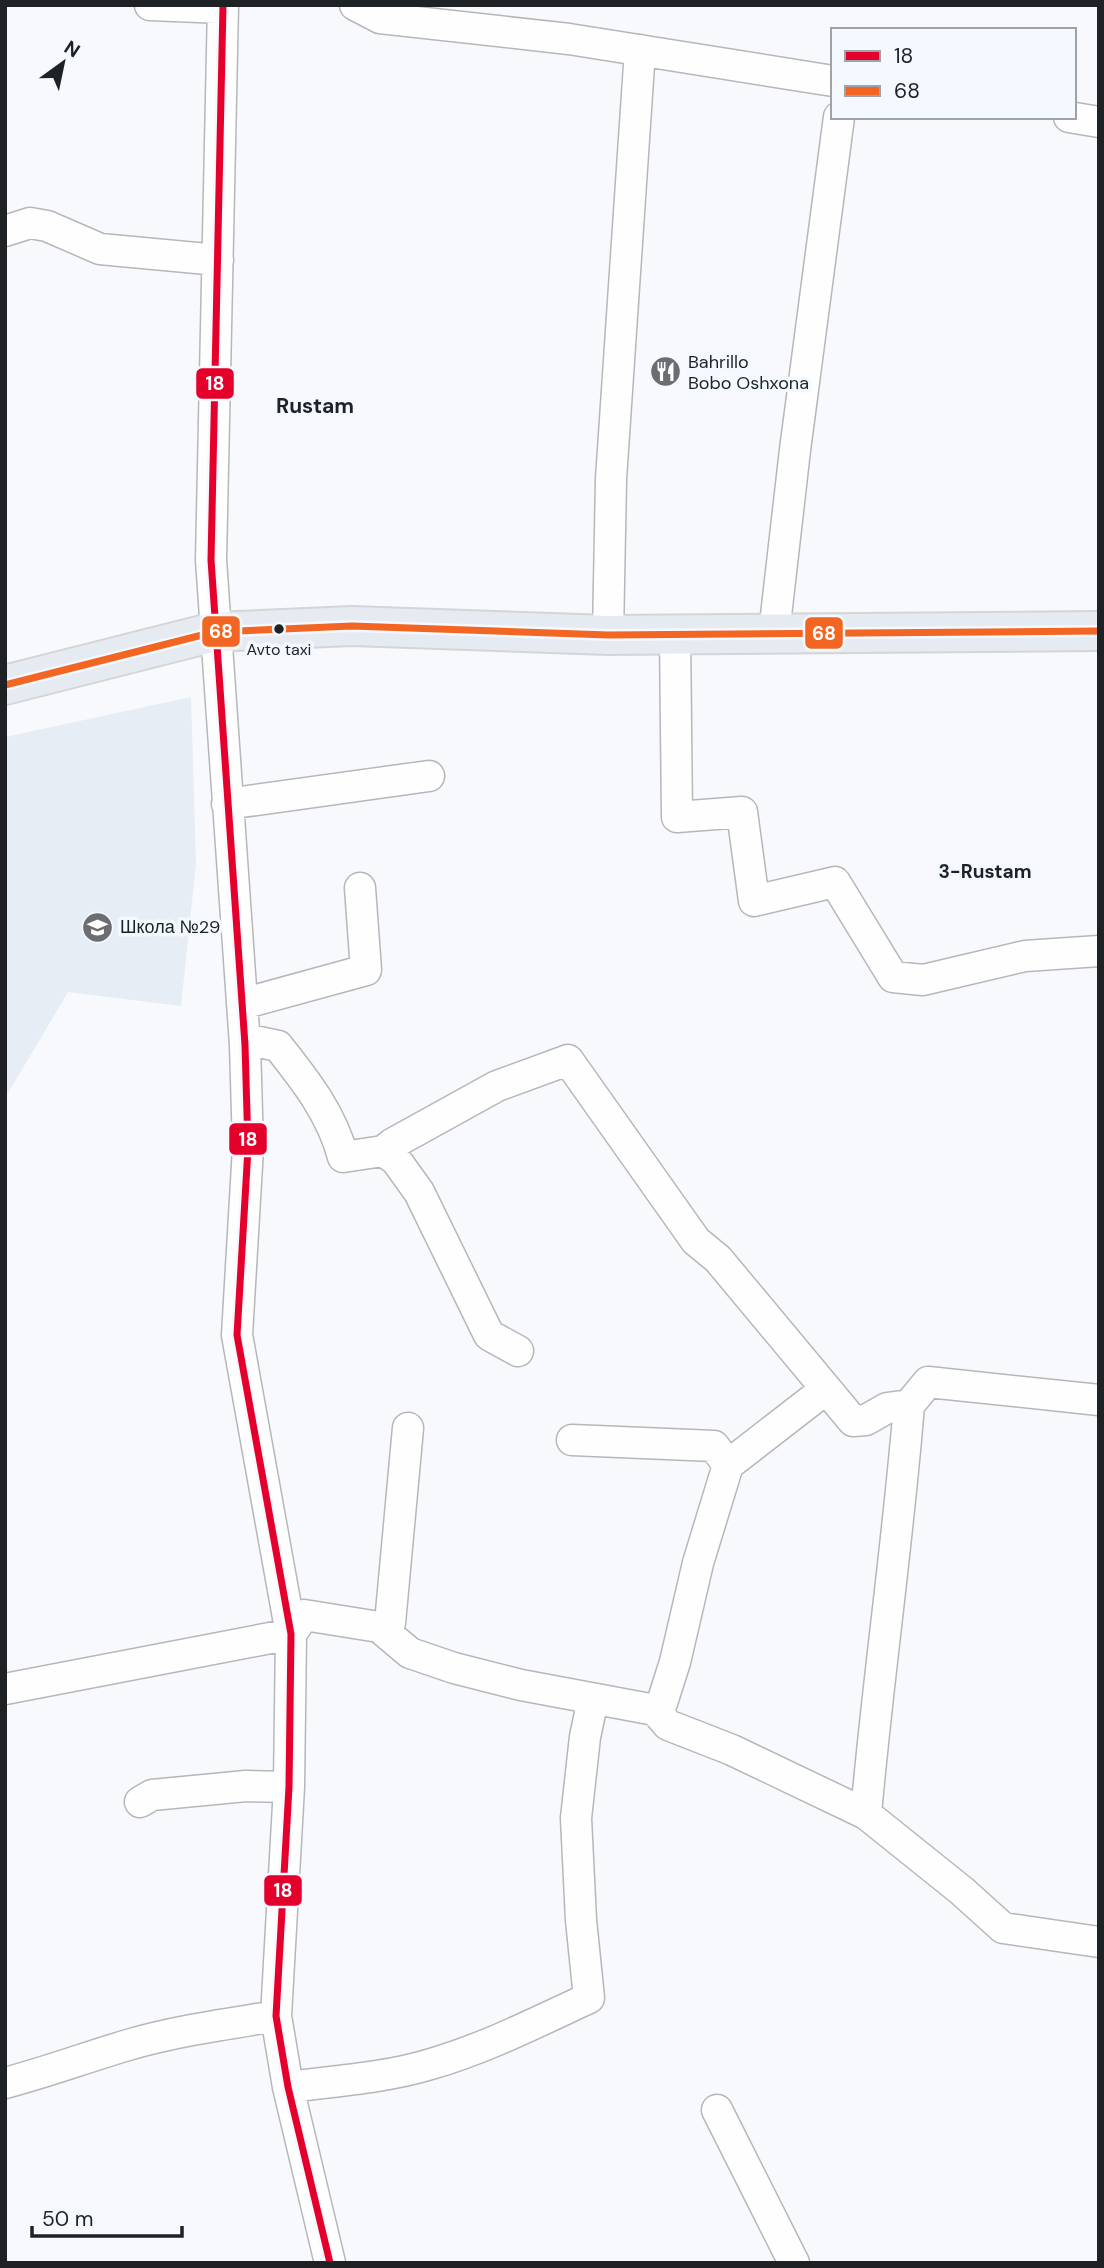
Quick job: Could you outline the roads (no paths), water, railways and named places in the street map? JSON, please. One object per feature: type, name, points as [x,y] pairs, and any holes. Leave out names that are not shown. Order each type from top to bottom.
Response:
[{"type":"main road","points":[[5,685],[214,632],[352,626],[608,635],[1099,631]]},
{"type":"street","points":[[150,5],[223,6],[211,560],[242,1004],[248,1148],[237,1335],[291,1634],[289,1787],[276,2016],[288,2087],[330,2263]]},
{"type":"street","points":[[373,10],[831,81]]},
{"type":"street","points":[[608,635],[611,479],[640,50]]},
{"type":"street","points":[[1076,118],[1099,122]]},
{"type":"street","points":[[774,633],[839,119]]},
{"type":"street","points":[[5,231],[30,223],[47,226],[100,249],[218,260]]},
{"type":"street","points":[[675,634],[677,817],[742,812],[754,901],[835,882],[893,977],[923,980],[1025,956],[1099,951]]},
{"type":"street","points":[[227,804],[429,776]]},
{"type":"street","points":[[242,1004],[366,970],[360,888]]},
{"type":"street","points":[[244,1039],[278,1046],[312,1089],[337,1135],[343,1157],[383,1151],[497,1086],[568,1060],[696,1241],[718,1259],[853,1421],[866,1420],[887,1408],[909,1405]]},
{"type":"street","points":[[383,1151],[396,1160],[419,1192],[489,1335],[518,1351]]},
{"type":"street","points":[[866,1814],[909,1405],[928,1382],[1099,1400]]},
{"type":"street","points":[[654,1710],[661,1706],[698,1563],[728,1465],[826,1389]]},
{"type":"street","points":[[5,1689],[291,1634],[304,1615],[379,1627],[390,1623],[408,1428]]},
{"type":"street","points":[[572,1440],[714,1446],[728,1465]]},
{"type":"street","points":[[379,1627],[410,1653],[508,1681],[654,1710],[668,1725],[732,1750],[866,1814],[962,1891],[1003,1928],[1099,1942]]},
{"type":"street","points":[[288,2087],[364,2078],[429,2065],[496,2042],[589,1998],[581,1920],[576,1818],[584,1737],[593,1699]]},
{"type":"street","points":[[140,1802],[152,1795],[246,1786],[289,1787]]},
{"type":"street","points":[[5,2083],[130,2044],[276,2016]]},
{"type":"street","points":[[717,2110],[794,2263]]},
{"type":"place","name":"Bahrillo Bobo Oshxona","points":[[665,372]]},
{"type":"place","name":"Avto taxi","points":[[279,629]]},
{"type":"place","name":"Школа №29","points":[[97,927]]},
{"type":"district","name":"Rustam","points":[[315,406]]},
{"type":"district","name":"3-Rustam","points":[[985,871]]}]
